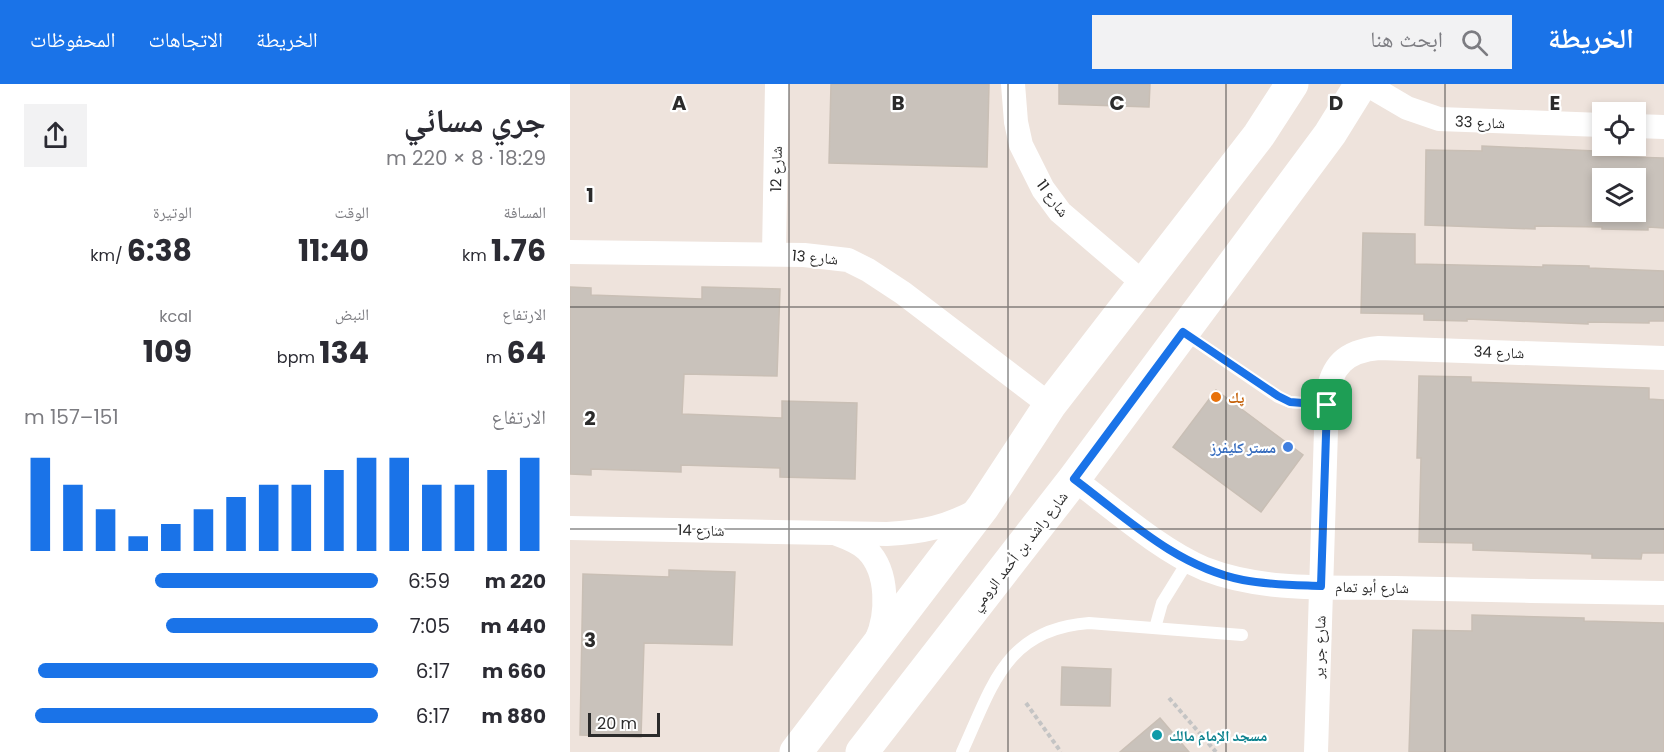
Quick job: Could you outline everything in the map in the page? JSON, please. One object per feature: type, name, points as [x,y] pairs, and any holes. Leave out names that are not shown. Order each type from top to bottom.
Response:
[{"type":"street","name":"شارع 12","points":[[774,254],[777,84]]},
{"type":"street","name":"شارع 11","points":[[1013,84],[1016,122],[1021,145],[1043,189],[1060,212],[1143,283]]},
{"type":"street","points":[[806,746],[869,657],[983,507],[1050,405],[1258,135],[1292,84]]},
{"type":"street","name":"شارع راشد بن أحمد الرومي","points":[[862,752],[1074,479],[1330,134],[1361,84]]},
{"type":"street","name":"شارع 33","points":[[1366,84],[1399,104],[1438,119],[1592,125]]},
{"type":"street","points":[[1646,126],[1664,127]]},
{"type":"street","name":"شارع 13","points":[[570,252],[774,254],[848,260],[903,293],[1050,405]]},
{"type":"street","name":"شارع 34","points":[[1339,365],[1355,353],[1379,348],[1664,358]]},
{"type":"street","name":"شارع جر ير","points":[[1316,752],[1328,385],[1339,365]]},
{"type":"street","name":"شارع أبو تمام","points":[[1074,479],[1171,552],[1205,569],[1242,580],[1321,586],[1664,593]]},
{"type":"street","name":"شارع 14","points":[[570,528],[887,534],[945,526],[983,507]]},
{"type":"street","name":"شارع 14","points":[[832,532],[867,550],[881,575],[884,590],[883,619],[869,657]]},
{"type":"lane","points":[[1183,332],[1278,396],[1290,402],[1327,405]]},
{"type":"lane","points":[[1155,628],[1162,603],[1188,561]]},
{"type":"lane","points":[[962,752],[1000,671],[1011,657],[1038,636],[1071,624],[1089,623],[1242,635]]},
{"type":"path","points":[[1169,698],[1216,752]]},
{"type":"path","points":[[1026,703],[1061,752]]},
{"type":"building","points":[[831,84],[989,84],[987,167],[829,163]]},
{"type":"building","points":[[1059,84],[1150,84],[1149,107],[1059,104]]},
{"type":"building","points":[[1482,146],[1592,151],[1592,156],[1664,158],[1664,228],[1648,227],[1648,230],[1535,226],[1535,229],[1425,225],[1426,150],[1482,151]]},
{"type":"building","points":[[1363,233],[1415,234],[1415,264],[1589,266],[1589,268],[1664,271],[1664,321],[1649,321],[1649,323],[1588,322],[1588,324],[1467,319],[1467,321],[1424,320],[1424,314],[1361,313]]},
{"type":"building","points":[[570,287],[591,288],[591,295],[702,299],[702,287],[780,289],[777,376],[684,374],[682,414],[782,418],[782,401],[857,403],[855,479],[780,477],[780,468],[681,465],[681,472],[591,469],[591,475],[570,474]]},
{"type":"building","points":[[1419,376],[1471,377],[1471,382],[1649,388],[1649,399],[1664,400],[1664,553],[1642,553],[1641,559],[1592,558],[1592,554],[1473,550],[1473,543],[1419,542],[1421,458],[1417,458]]},
{"type":"building","points":[[1216,390],[1303,455],[1261,512],[1173,447]]},
{"type":"building","points":[[669,570],[735,572],[732,645],[644,643],[641,737],[580,735],[583,574],[669,577]]},
{"type":"building","points":[[1472,615],[1664,623],[1664,752],[1409,752],[1413,630],[1472,631]]},
{"type":"building","points":[[1062,667],[1111,669],[1110,706],[1061,705]]},
{"type":"building","name":"مسجد الإمام مالك","points":[[1160,718],[1189,752],[1120,752]]},
{"type":"place","name":"پك","points":[[1216,397]]},
{"type":"place","name":"مستر كليفرز","points":[[1288,447]]},
{"type":"place","name":"مسجد الإمام مالك","points":[[1157,735]]},
{"type":"route","points":[[1183,332],[1278,396],[1290,402],[1327,405],[1321,586],[1261,583],[1205,569],[1171,552],[1074,479],[1183,332]]}]
